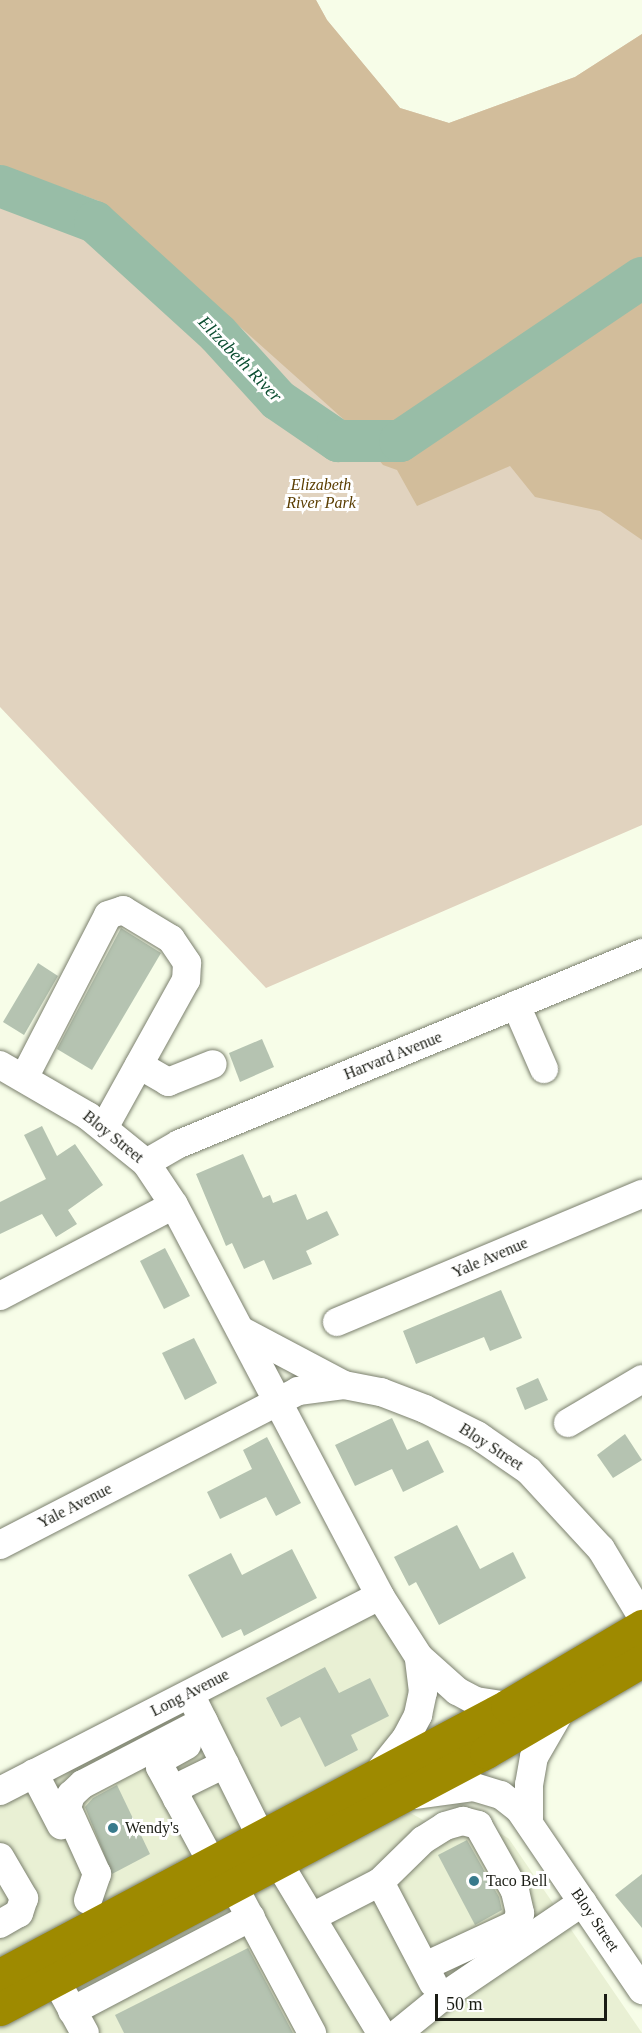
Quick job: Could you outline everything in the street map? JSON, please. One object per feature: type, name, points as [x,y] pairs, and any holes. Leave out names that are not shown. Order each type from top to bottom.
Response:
[{"type":"highway","points":[[383,1789],[507,1706],[642,1626]]},
{"type":"highway","points":[[0,2009],[55,1980],[223,1874],[383,1789],[560,1712],[642,1660]]},
{"type":"highway","points":[[2,1971],[91,1912],[223,1874]]},
{"type":"street","points":[[12,1072],[108,915],[123,910],[171,939],[187,963],[186,980],[104,1128]]},
{"type":"street","name":"Harvard Avenue","points":[[146,1163],[179,1144],[642,953]]},
{"type":"street","points":[[516,1005],[544,1069]]},
{"type":"street","points":[[139,1065],[168,1082],[213,1064]]},
{"type":"street","name":"Bloy Street","points":[[12,1072],[104,1128],[146,1163],[174,1205],[380,1596],[419,1657],[457,1691],[476,1701],[507,1706]]},
{"type":"street","name":"Yale Avenue","points":[[337,1322],[642,1194]]},
{"type":"street","points":[[0,1296],[174,1205]]},
{"type":"street","points":[[242,1331],[344,1385]]},
{"type":"street","points":[[568,1423],[642,1379]]},
{"type":"street","name":"Bloy Street","points":[[278,1401],[307,1388],[344,1385],[401,1398],[450,1421],[504,1453],[562,1503],[615,1569],[642,1617]]},
{"type":"street","name":"Yale Avenue","points":[[0,1545],[278,1401]]},
{"type":"street","name":"Long Avenue","points":[[0,1791],[380,1596]]},
{"type":"street","name":"Bloy Street","points":[[419,1657],[423,1692],[418,1715],[383,1789],[474,1787],[501,1795],[529,1819],[642,1990]]},
{"type":"street","points":[[189,1692],[270,1849],[381,2033]]},
{"type":"street","points":[[529,1819],[529,1785],[534,1757],[560,1712]]},
{"type":"street","points":[[207,1727],[160,1760],[160,1767],[177,1799],[251,1917],[312,2033]]},
{"type":"street","points":[[64,1817],[71,1794],[83,1784],[207,1727]]},
{"type":"street","points":[[177,1799],[180,1786],[225,1764]]},
{"type":"street","points":[[34,1773],[95,1862],[97,1874],[91,1912]]},
{"type":"street","points":[[312,1917],[380,1882],[423,1840],[463,1821],[478,1826],[515,1891],[520,1913],[516,1924],[425,1966]]},
{"type":"street","points":[[0,1857],[24,1898],[19,1913],[0,1924]]},
{"type":"street","points":[[380,1882],[441,1998]]},
{"type":"street","points":[[398,2033],[441,1998],[584,1902]]},
{"type":"street","points":[[55,1980],[79,2022],[251,1917]]},
{"type":"shaded area","points":[[0,0],[316,0],[327,20],[400,108],[449,123],[575,77],[642,34],[642,540],[600,511],[535,497],[510,466],[417,506],[397,470],[383,465],[350,425],[99,201],[0,165]]},
{"type":"shaded area","points":[[380,1596],[422,1680],[376,1777],[0,1975],[0,1793]]},
{"type":"shaded area","points":[[391,1802],[432,1825],[473,1815],[509,1839],[642,2033],[0,2033],[0,2009]]},
{"type":"green space","name":"Elizabeth River Park","points":[[0,0],[316,0],[327,20],[400,108],[449,123],[575,77],[642,34],[642,825],[266,988],[0,707]]},
{"type":"building","points":[[121,928],[161,953],[92,1070],[57,1049]]},
{"type":"building","points":[[38,963],[58,976],[24,1035],[3,1022]]},
{"type":"building","points":[[262,1039],[274,1067],[240,1082],[229,1053]]},
{"type":"building","points":[[42,1126],[57,1156],[75,1144],[103,1185],[68,1210],[77,1224],[56,1237],[42,1214],[0,1234],[0,1202],[46,1179],[24,1135]]},
{"type":"building","points":[[243,1154],[263,1198],[270,1195],[273,1203],[296,1194],[307,1220],[327,1211],[339,1235],[306,1251],[312,1264],[273,1280],[264,1260],[244,1269],[232,1243],[226,1246],[196,1174]]},
{"type":"building","points":[[165,1248],[190,1296],[164,1309],[140,1261]]},
{"type":"building","points":[[501,1290],[522,1338],[490,1351],[484,1337],[416,1364],[403,1331]]},
{"type":"building","points":[[194,1338],[217,1383],[185,1400],[162,1353]]},
{"type":"building","points":[[538,1378],[548,1400],[525,1410],[516,1388]]},
{"type":"building","points":[[392,1418],[407,1450],[428,1440],[444,1472],[403,1492],[392,1469],[355,1486],[335,1445]]},
{"type":"building","points":[[625,1434],[642,1460],[613,1478],[597,1455]]},
{"type":"building","points":[[267,1437],[301,1503],[276,1516],[266,1497],[220,1519],[207,1492],[252,1469],[243,1450]]},
{"type":"building","points":[[457,1525],[480,1569],[513,1552],[526,1578],[439,1625],[416,1582],[409,1586],[394,1557]]},
{"type":"building","points":[[292,1549],[317,1598],[244,1636],[241,1629],[222,1638],[188,1575],[231,1553],[242,1575]]},
{"type":"building","points":[[325,1667],[339,1693],[370,1678],[389,1716],[351,1735],[358,1750],[325,1767],[300,1717],[281,1727],[266,1698]]},
{"type":"building","name":"Wendy's","points":[[117,1785],[150,1854],[112,1874],[85,1807],[93,1798]]},
{"type":"building","name":"Taco Bell","points":[[467,1840],[499,1897],[502,1910],[475,1925],[438,1855]]},
{"type":"building","points":[[642,1874],[642,1928],[615,1895]]},
{"type":"building","points":[[248,1948],[293,2033],[124,2033],[115,2015]]},
{"type":"waterway","name":"Elizabeth River","points":[[0,186],[95,222],[218,334],[278,400],[338,441],[400,441],[642,278]]},
{"type":"place","name":"Wendy's","points":[[113,1828]]},
{"type":"place","name":"Taco Bell","points":[[474,1881]]}]
